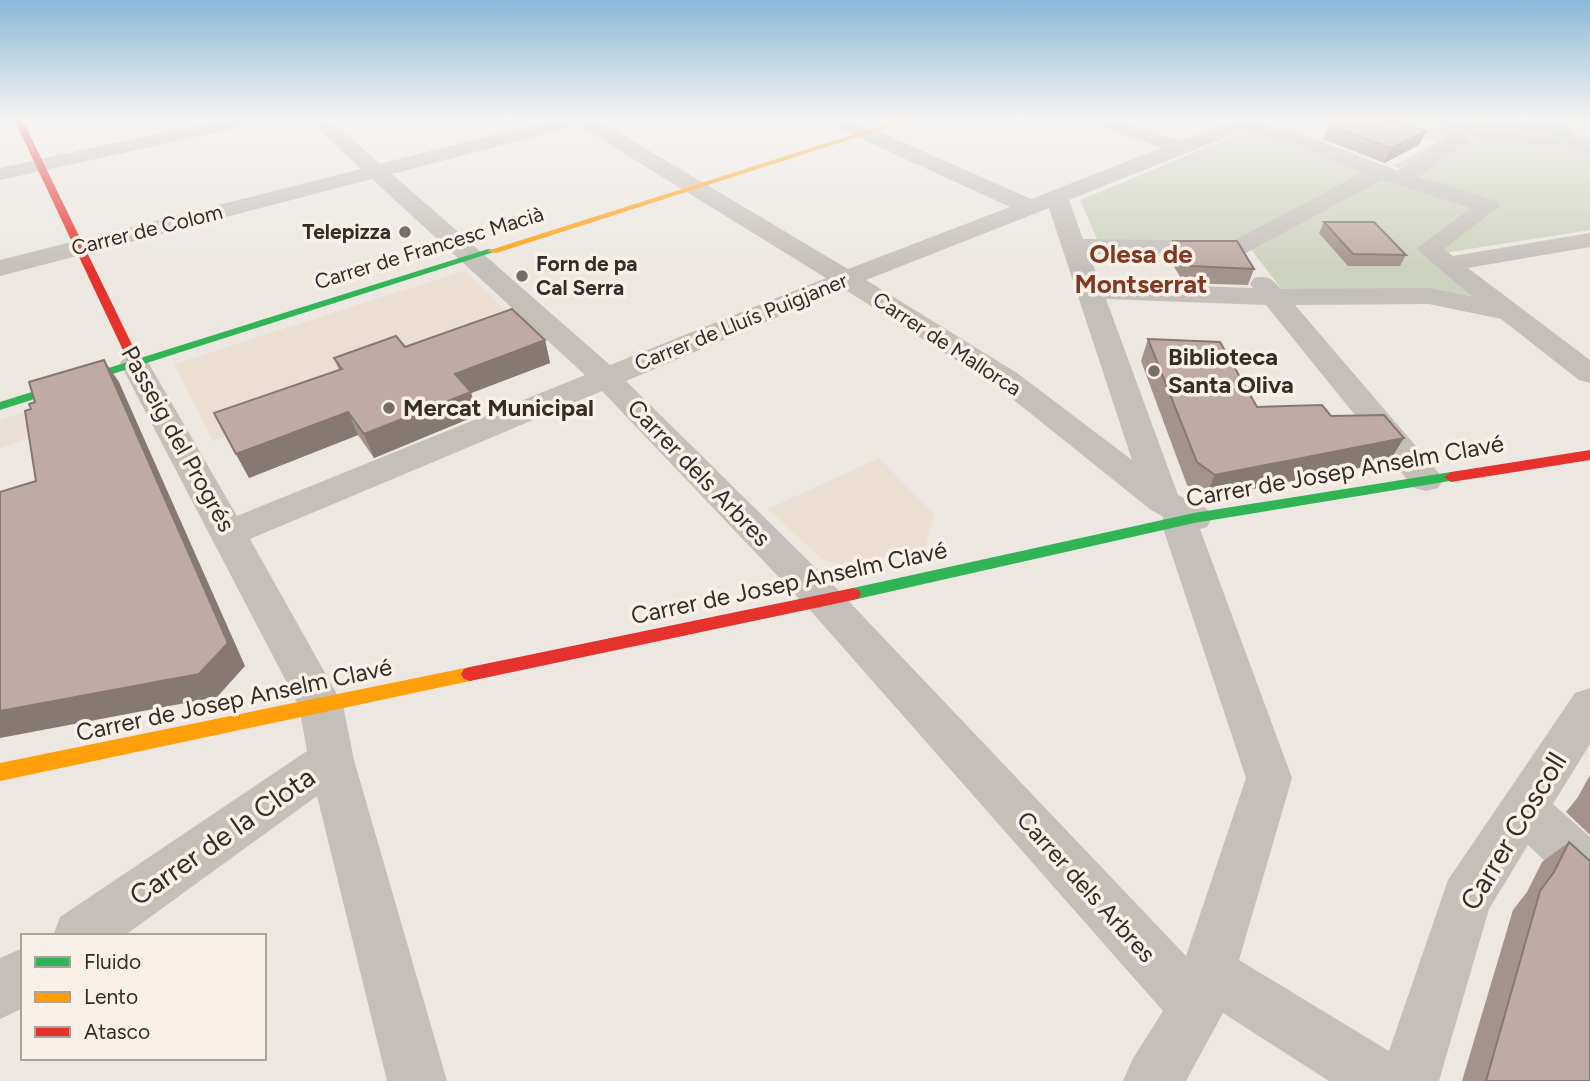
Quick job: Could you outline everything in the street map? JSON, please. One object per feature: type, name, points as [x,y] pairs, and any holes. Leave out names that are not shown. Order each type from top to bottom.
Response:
[{"type":"street","points":[[0,174],[20,169]]},
{"type":"street","name":"Passeig del Progrés","points":[[42,169],[135,363],[230,533],[321,705],[331,760],[416,1081]]},
{"type":"street","name":"Carrer de Colom","points":[[0,268],[381,169]]},
{"type":"street","name":"Carrer de Mallorca","points":[[667,169],[1006,379],[1179,514]]},
{"type":"street","name":"Carrer de Francesc Macià","points":[[0,406],[749,169]]},
{"type":"street","points":[[960,169],[1043,201],[1074,246],[1089,291],[1179,514],[1269,778],[1203,990],[1153,1081]]},
{"type":"street","name":"Carrer de Lluís Puigjaner","points":[[230,533],[605,377],[1124,169]]},
{"type":"street","points":[[1374,169],[1489,206],[1428,249],[1590,374]]},
{"type":"street","points":[[1074,246],[1237,248],[1402,169]]},
{"type":"street","name":"Carrer dels Arbres","points":[[375,171],[605,377],[1203,990],[1383,1081]]},
{"type":"street","points":[[1462,261],[1590,240]]},
{"type":"street","points":[[1237,248],[1273,297],[1426,480]]},
{"type":"street","points":[[1089,291],[1273,297],[1429,296],[1511,313]]},
{"type":"street","name":"Carrer de Josep Anselm Clavé","points":[[0,772],[824,600],[1179,514],[1590,454]]},
{"type":"street","name":"Carrer Coscoll","points":[[1409,1081],[1466,898],[1590,706]]},
{"type":"street","name":"Carrer de la Clota","points":[[82,934],[331,760]]},
{"type":"street","points":[[1524,809],[1590,870]]},
{"type":"street","points":[[0,991],[21,976]]},
{"type":"green space","points":[[1154,169],[1390,169],[1436,183],[1401,169],[1590,169],[1590,230],[1444,253],[1518,311],[1284,292],[1250,248],[1101,248],[1080,200]]},
{"type":"shaded area","points":[[464,271],[525,329],[213,441],[174,364]]},
{"type":"shaded area","points":[[46,405],[48,432],[0,448],[0,420]]},
{"type":"shaded area","points":[[879,458],[934,514],[925,549],[841,565],[822,559],[768,509]]},
{"type":"building","points":[[1324,222],[1374,222],[1406,255],[1353,254]]},
{"type":"building","points":[[1173,241],[1237,241],[1254,269],[1190,266]]},
{"type":"building","points":[[512,309],[545,340],[455,374],[471,392],[364,434],[348,412],[236,454],[214,413],[342,369],[334,358],[396,336],[405,347]]},
{"type":"building","points":[[1148,339],[1220,342],[1257,407],[1322,405],[1331,416],[1384,415],[1404,438],[1215,475],[1197,462]]},
{"type":"building","points":[[104,360],[228,643],[199,674],[0,711],[0,492],[36,481],[25,411],[31,409],[29,404],[35,402],[29,382]]},
{"type":"building","points":[[1569,842],[1590,861],[1590,1081],[1486,1081],[1540,891],[1554,872]]},
{"type":"traffic: fast","points":[[0,406],[492,251]]},
{"type":"traffic: fast","points":[[853,594],[1194,518],[1451,477]]},
{"type":"traffic: slow","points":[[492,251],[750,169]]},
{"type":"traffic: slow","points":[[0,772],[470,674]]},
{"type":"traffic: jam","points":[[42,169],[135,363]]},
{"type":"traffic: jam","points":[[1451,477],[1590,455]]},
{"type":"traffic: jam","points":[[470,674],[853,594]]},
{"type":"place","name":"Telepizza","points":[[405,232]]},
{"type":"place","name":"Forn de pa Cal Serra","points":[[522,276]]},
{"type":"place","name":"Biblioteca Santa Oliva","points":[[1154,371]]},
{"type":"place","name":"Mercat Municipal","points":[[389,408]]},
{"type":"district","name":"Olesa de Montserrat","points":[[1141,269]]}]
